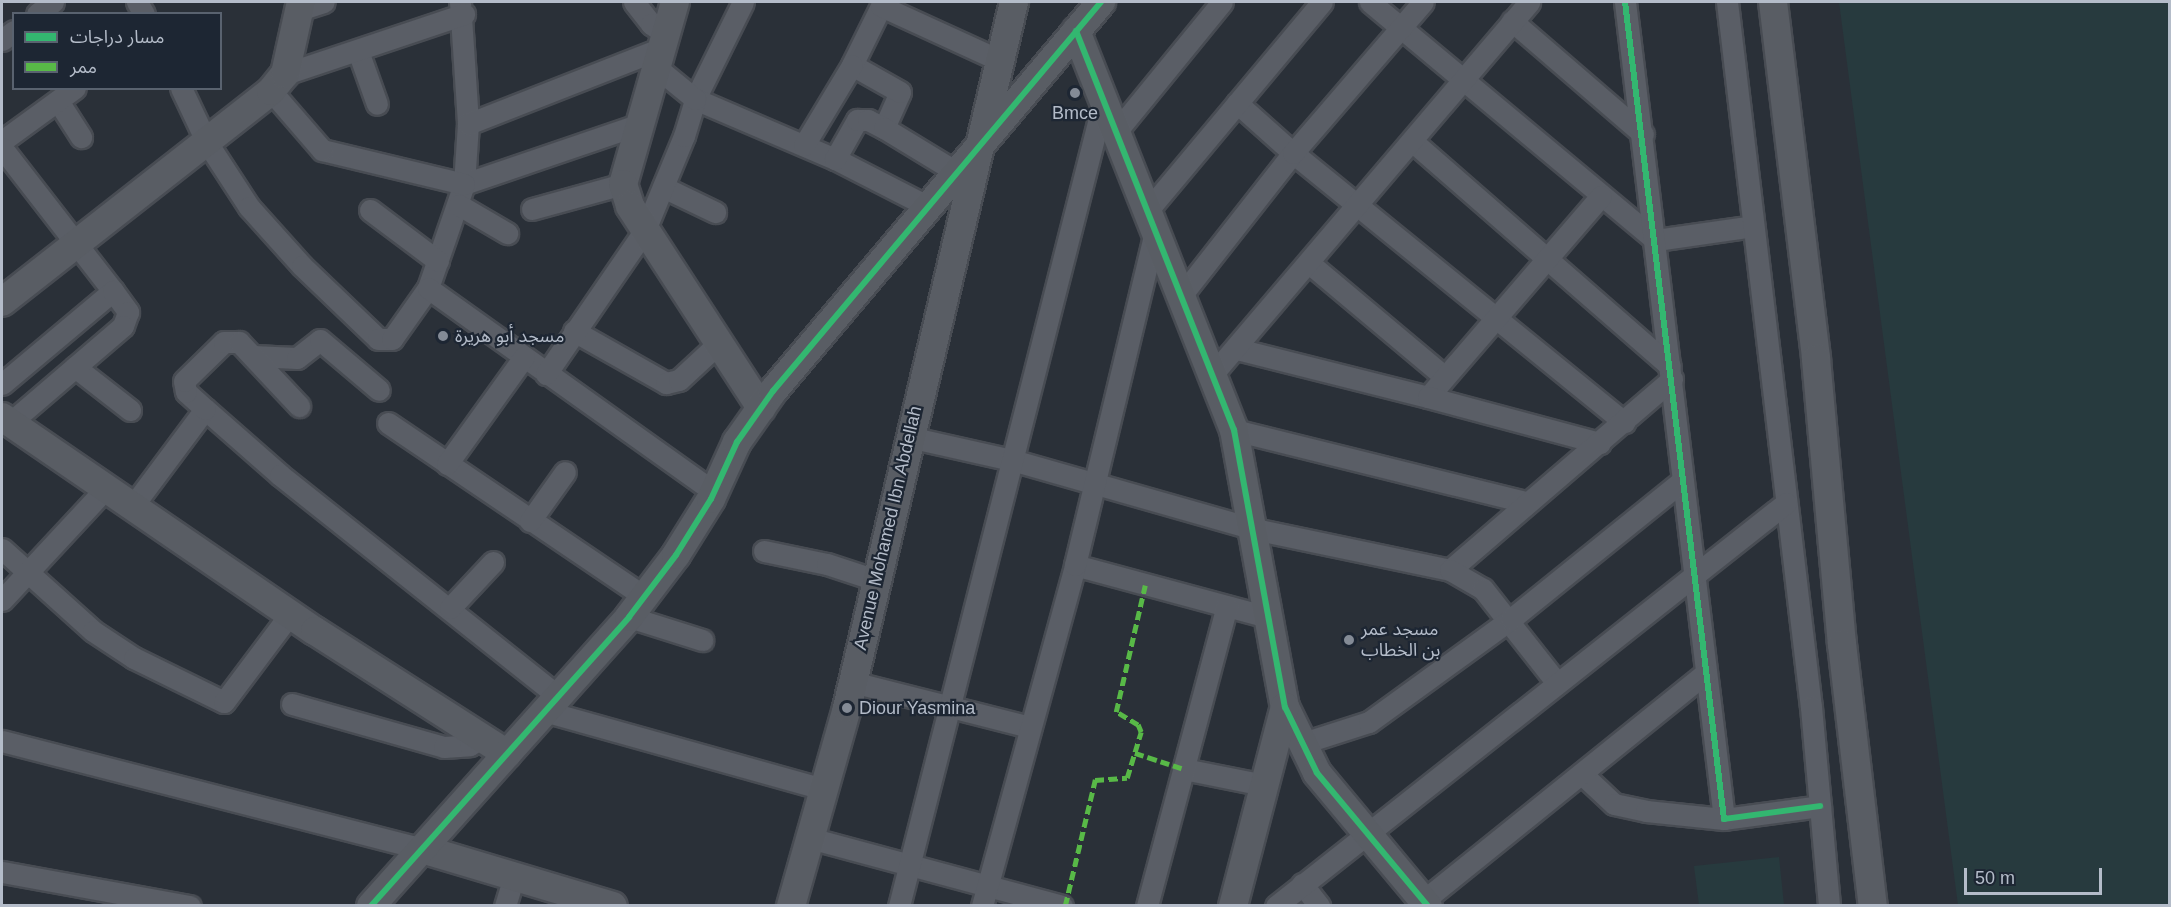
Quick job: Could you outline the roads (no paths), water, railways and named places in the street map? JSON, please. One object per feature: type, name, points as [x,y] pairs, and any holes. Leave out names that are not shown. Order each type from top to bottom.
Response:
[{"type":"street","points":[[40,12],[53,2]]},
{"type":"street","points":[[634,2],[651,24],[661,50],[695,99],[835,159],[929,207]]},
{"type":"street","points":[[675,2],[623,184],[630,206],[761,408]]},
{"type":"street","points":[[546,374],[645,230],[663,188],[695,99],[743,2]]},
{"type":"street","name":"Avenue Mohamed Ibn Abdellah","points":[[792,906],[852,682],[1014,2]]},
{"type":"street","points":[[371,906],[636,606],[676,555],[714,492],[737,442],[761,408],[1101,2]]},
{"type":"street","points":[[1115,133],[1222,2]]},
{"type":"street","points":[[982,906],[1075,565],[1151,221],[1237,103],[1322,2]]},
{"type":"street","points":[[1370,2],[1656,240],[1753,226]]},
{"type":"street","points":[[1180,297],[1293,153],[1423,2]]},
{"type":"street","points":[[1211,376],[1309,264],[1529,2]]},
{"type":"street","points":[[1625,2],[1656,240],[1692,577],[1724,819]]},
{"type":"street","points":[[1727,2],[1786,503],[1829,906]]},
{"type":"street","points":[[1773,2],[1816,359],[1842,644],[1873,906]]},
{"type":"street","points":[[278,82],[308,4]]},
{"type":"street","points":[[804,145],[852,64],[875,4],[999,60]]},
{"type":"street","points":[[2,302],[73,242],[206,141],[278,82],[462,8],[468,124],[462,195],[428,288],[392,339],[378,339],[302,266],[249,207],[206,141],[182,90]]},
{"type":"street","points":[[1512,21],[1643,134]]},
{"type":"street","points":[[1076,31],[1234,430],[1285,707],[1300,744],[1317,773],[1425,903],[1706,673]]},
{"type":"street","points":[[468,124],[661,50]]},
{"type":"street","points":[[358,51],[377,104]]},
{"type":"street","points":[[852,64],[900,92],[884,128]]},
{"type":"street","points":[[278,82],[322,150],[462,195],[507,233]]},
{"type":"street","points":[[2,141],[72,90]]},
{"type":"street","points":[[58,101],[81,137]]},
{"type":"street","points":[[899,906],[1103,103]]},
{"type":"street","points":[[1237,103],[1293,153],[1359,204],[1495,319],[1624,422]]},
{"type":"street","points":[[835,159],[857,120],[868,120],[958,173]]},
{"type":"street","points":[[462,195],[640,124]]},
{"type":"street","points":[[1412,141],[1549,257],[1671,373]]},
{"type":"street","points":[[2,148],[11,173],[73,242],[128,312],[128,319],[75,367],[6,420],[290,614],[507,754]]},
{"type":"street","points":[[532,209],[623,184]]},
{"type":"street","points":[[663,188],[715,212]]},
{"type":"street","points":[[1428,398],[1601,196]]},
{"type":"street","points":[[370,210],[438,261]]},
{"type":"street","points":[[1309,264],[1445,377]]},
{"type":"street","points":[[428,288],[714,492]]},
{"type":"street","points":[[2,384],[113,291]]},
{"type":"street","points":[[574,331],[666,383],[679,380],[718,343]]},
{"type":"street","points":[[253,356],[297,358],[320,340],[379,390]]},
{"type":"street","points":[[299,406],[239,342],[224,342],[184,381],[186,392],[205,409],[280,475],[450,608],[551,704],[823,789]]},
{"type":"street","points":[[1237,348],[1600,442]]},
{"type":"street","points":[[447,464],[524,357]]},
{"type":"street","points":[[75,367],[130,410]]},
{"type":"street","points":[[1450,570],[1526,502],[1624,422],[1671,373]]},
{"type":"street","points":[[132,507],[205,409]]},
{"type":"street","points":[[388,423],[530,520],[636,606],[702,640]]},
{"type":"street","points":[[1234,430],[1526,502]]},
{"type":"street","points":[[909,437],[1012,460],[1254,529],[1450,570],[1473,581],[1511,619],[1557,683]]},
{"type":"street","points":[[530,520],[565,472]]},
{"type":"street","points":[[1300,744],[1369,722],[1511,619],[1682,481]]},
{"type":"street","points":[[2,600],[27,569],[105,489]]},
{"type":"street","points":[[1276,906],[1786,503]]},
{"type":"street","points":[[2,549],[101,636],[134,658],[224,702],[290,614]]},
{"type":"street","points":[[764,551],[827,564],[876,580]]},
{"type":"street","points":[[450,608],[493,562]]},
{"type":"street","points":[[1075,565],[1268,617]]},
{"type":"street","points":[[1147,906],[1227,606]]},
{"type":"street","points":[[852,682],[1030,728]]},
{"type":"street","points":[[292,704],[444,747],[470,745],[482,737]]},
{"type":"street","points":[[1233,906],[1285,707]]},
{"type":"street","points":[[2,741],[422,849],[613,906]]},
{"type":"street","points":[[1184,769],[1264,785]]},
{"type":"street","points":[[1582,774],[1602,797],[1614,804],[1724,819],[1820,806]]},
{"type":"street","points":[[810,838],[910,863],[1062,906]]},
{"type":"street","points":[[2,872],[190,906]]},
{"type":"street","points":[[505,906],[514,876]]},
{"type":"street","points":[[1302,884],[1319,906]]},
{"type":"place","name":"Bmce","points":[[1075,93]]},
{"type":"place","name":"مسجد أبو هريرة","points":[[443,336]]},
{"type":"place","name":"مسجد عمر بن الخطاب","points":[[1349,640]]},
{"type":"place","name":"Diour Yasmina","points":[[847,708]]}]
